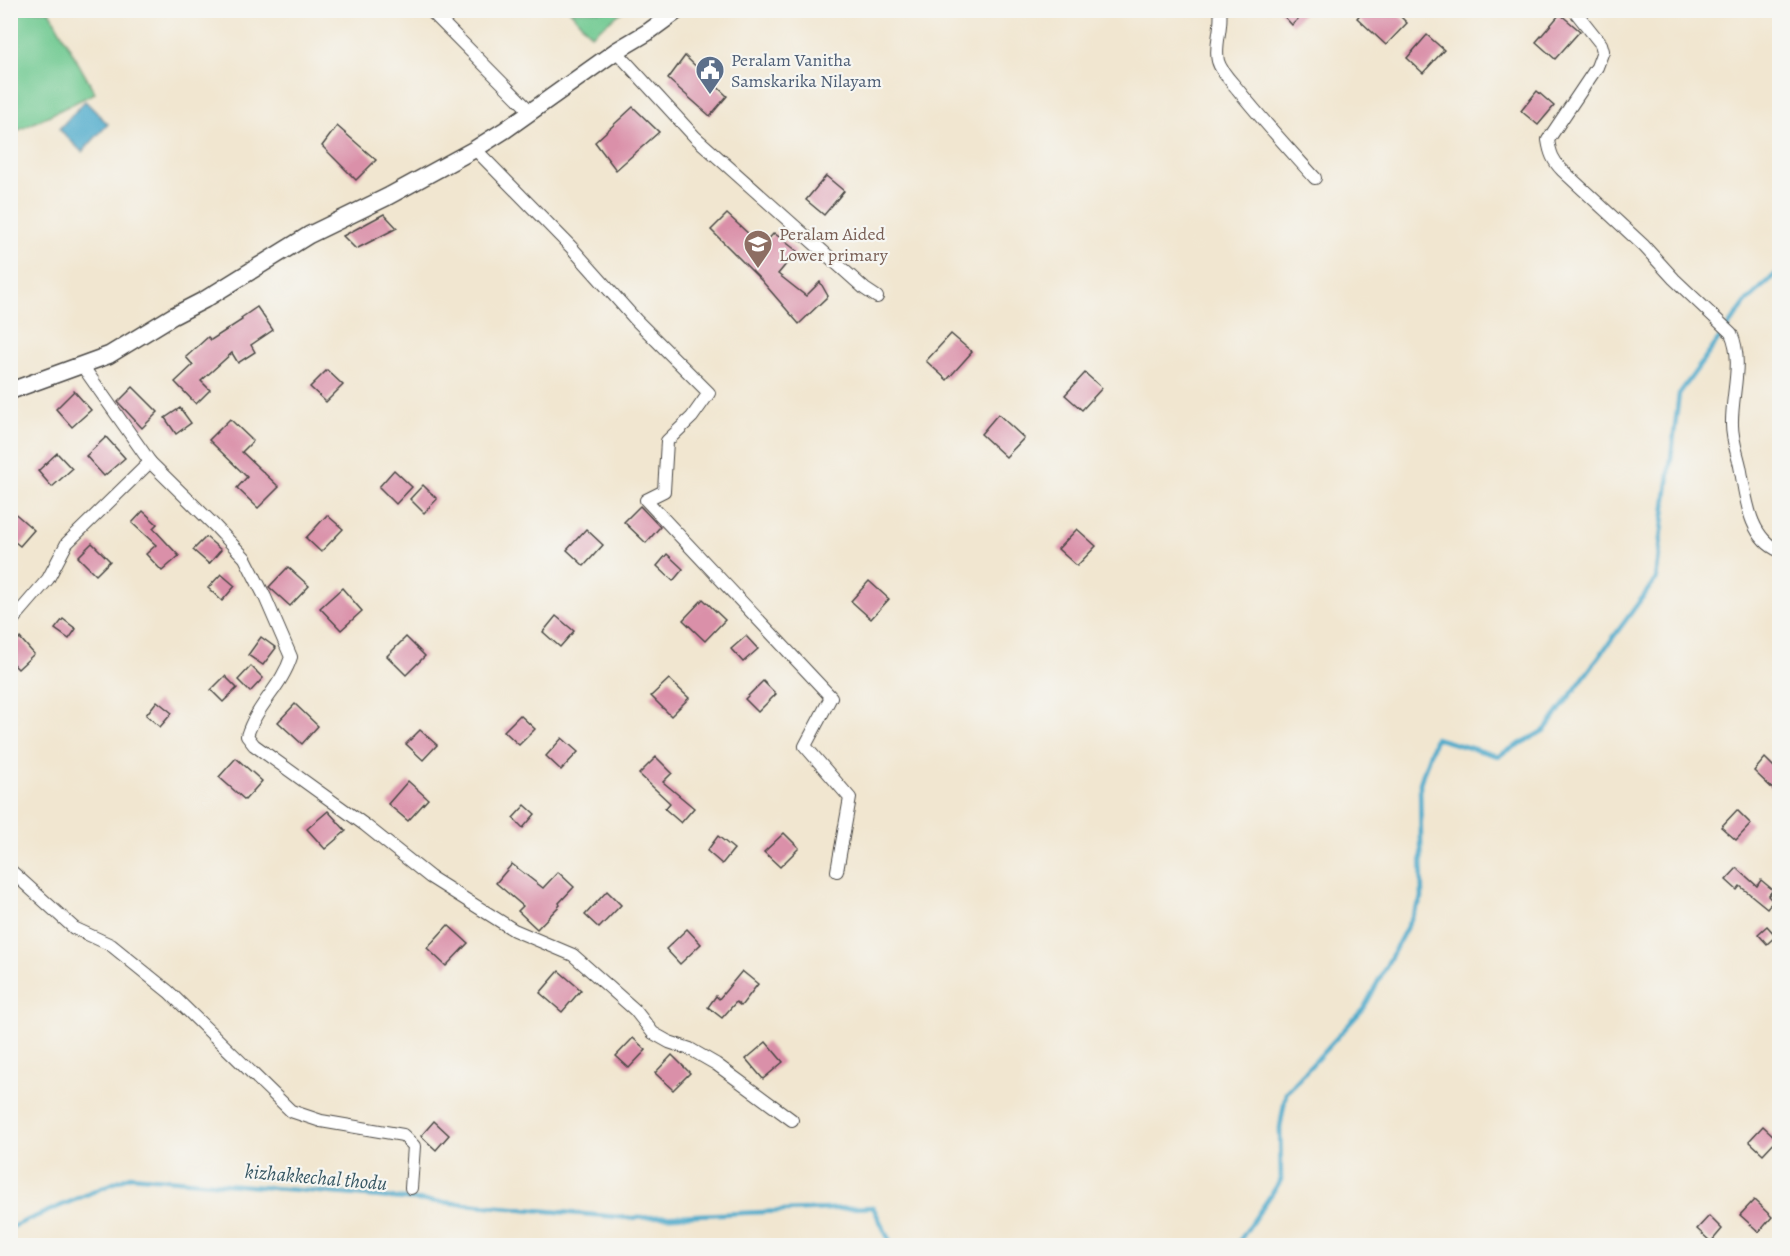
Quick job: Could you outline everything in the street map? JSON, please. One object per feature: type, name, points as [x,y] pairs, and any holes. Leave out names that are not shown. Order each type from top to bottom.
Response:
[{"type":"main road","points":[[10,391],[109,354],[204,300],[309,235],[475,149],[678,10]]},
{"type":"street","points":[[430,10],[530,111]]},
{"type":"street","points":[[1220,10],[1222,21],[1217,42],[1218,61],[1271,129],[1315,178]]},
{"type":"street","points":[[1574,10],[1601,44],[1603,51],[1598,67],[1548,140],[1550,152],[1554,162],[1644,246],[1674,279],[1731,333],[1735,342],[1737,365],[1732,427],[1750,515],[1758,533],[1766,543],[1779,551]]},
{"type":"street","points":[[616,51],[695,137],[865,289],[877,297]]},
{"type":"street","points":[[475,149],[571,247],[636,320],[709,393],[692,417],[667,441],[664,491],[646,500],[831,697],[806,746],[850,798],[837,871]]},
{"type":"street","points":[[81,364],[150,462],[244,558],[265,597],[291,657],[287,672],[252,720],[247,736],[254,745],[365,825],[430,877],[514,930],[573,955],[635,1010],[653,1033],[669,1042],[690,1049],[716,1064],[792,1120]]},
{"type":"street","points":[[10,623],[48,579],[67,543],[150,462]]},
{"type":"street","points":[[10,870],[74,928],[111,945],[169,992],[291,1112],[321,1120],[403,1135],[414,1146],[411,1188]]},
{"type":"green space","points":[[11,10],[49,11],[95,93],[11,134]]},
{"type":"green space","points":[[570,11],[623,11],[591,35]]},
{"type":"water","points":[[85,101],[108,124],[82,152],[59,129]]},
{"type":"building","points":[[1278,10],[1307,10],[1292,25]]},
{"type":"building","points":[[1364,10],[1394,10],[1407,23],[1386,45],[1357,18]]},
{"type":"building","points":[[1560,14],[1580,31],[1555,59],[1536,42]]},
{"type":"building","points":[[1427,35],[1444,50],[1423,73],[1407,58]]},
{"type":"building","points":[[685,56],[727,96],[710,116],[668,79]]},
{"type":"building","points":[[1537,91],[1554,106],[1538,125],[1521,111]]},
{"type":"building","points":[[633,107],[659,132],[616,170],[595,142]]},
{"type":"building","points":[[337,126],[376,160],[356,180],[322,146]]},
{"type":"building","points":[[826,176],[844,191],[824,215],[806,200]]},
{"type":"building","points":[[384,214],[397,228],[356,249],[343,236]]},
{"type":"building","points":[[727,214],[762,246],[774,233],[797,251],[778,274],[806,296],[820,282],[828,296],[799,324],[762,281],[711,230]]},
{"type":"building","points":[[257,307],[273,330],[251,345],[255,352],[238,363],[232,353],[201,381],[210,390],[196,404],[175,382],[193,365],[186,357],[208,337],[211,340],[242,320],[241,318]]},
{"type":"building","points":[[951,334],[972,352],[947,380],[926,361]]},
{"type":"building","points":[[327,370],[343,385],[326,402],[310,387]]},
{"type":"building","points":[[1085,373],[1102,388],[1082,410],[1065,395]]},
{"type":"building","points":[[133,387],[158,412],[142,428],[118,402]]},
{"type":"building","points":[[74,391],[91,410],[72,427],[56,409]]},
{"type":"building","points":[[180,408],[191,423],[176,434],[165,418]]},
{"type":"building","points":[[998,414],[1024,438],[1006,457],[981,434]]},
{"type":"building","points":[[230,419],[253,441],[242,452],[279,487],[258,508],[237,488],[247,477],[209,440]]},
{"type":"building","points":[[106,437],[125,458],[104,476],[86,456]]},
{"type":"building","points":[[57,453],[72,469],[52,487],[38,471]]},
{"type":"building","points":[[394,470],[412,487],[396,504],[379,487]]},
{"type":"building","points":[[423,485],[437,499],[424,513],[410,499]]},
{"type":"building","points":[[640,506],[660,527],[646,543],[624,522]]},
{"type":"building","points":[[10,509],[34,530],[20,546],[10,538]]},
{"type":"building","points":[[143,511],[157,524],[153,528],[179,556],[162,571],[146,554],[156,545],[132,523]]},
{"type":"building","points":[[327,515],[343,529],[321,552],[306,538]]},
{"type":"building","points":[[586,529],[603,545],[584,566],[567,550]]},
{"type":"building","points":[[1077,529],[1096,546],[1077,566],[1058,549]]},
{"type":"building","points":[[206,537],[221,550],[209,564],[193,550]]},
{"type":"building","points":[[92,543],[110,561],[96,575],[78,557]]},
{"type":"building","points":[[667,554],[683,569],[673,581],[657,566]]},
{"type":"building","points":[[288,567],[309,586],[290,606],[269,587]]},
{"type":"building","points":[[221,574],[235,586],[222,601],[208,588]]},
{"type":"building","points":[[869,581],[889,599],[871,619],[851,601]]},
{"type":"building","points":[[342,588],[362,611],[341,630],[320,608]]},
{"type":"building","points":[[703,599],[725,620],[705,641],[683,620]]},
{"type":"building","points":[[556,616],[574,631],[560,647],[543,632]]},
{"type":"building","points":[[63,619],[76,629],[69,639],[55,629]]},
{"type":"building","points":[[746,636],[758,649],[743,662],[731,649]]},
{"type":"building","points":[[261,637],[276,648],[263,665],[248,655]]},
{"type":"building","points":[[406,637],[425,656],[406,675],[387,656]]},
{"type":"building","points":[[20,638],[34,654],[18,669],[10,661],[10,647]]},
{"type":"building","points":[[251,666],[263,678],[250,692],[238,680]]},
{"type":"building","points":[[225,676],[237,688],[223,702],[211,690]]},
{"type":"building","points":[[669,679],[689,698],[671,716],[651,696]]},
{"type":"building","points":[[763,681],[776,694],[758,712],[745,699]]},
{"type":"building","points":[[157,701],[172,713],[160,727],[146,715]]},
{"type":"building","points":[[295,704],[318,726],[302,744],[278,722]]},
{"type":"building","points":[[520,715],[535,729],[519,745],[504,731]]},
{"type":"building","points":[[420,730],[437,745],[423,760],[406,744]]},
{"type":"building","points":[[562,738],[578,752],[561,770],[546,756]]},
{"type":"building","points":[[656,757],[672,773],[663,782],[694,808],[681,823],[665,809],[670,803],[639,774]]},
{"type":"building","points":[[236,758],[262,781],[245,800],[219,777]]},
{"type":"building","points":[[1765,758],[1779,772],[1779,795],[1754,771]]},
{"type":"building","points":[[408,781],[428,799],[408,821],[388,804]]},
{"type":"building","points":[[525,805],[535,814],[523,828],[513,818]]},
{"type":"building","points":[[1737,810],[1751,824],[1736,840],[1721,827]]},
{"type":"building","points":[[328,811],[346,831],[325,849],[307,829]]},
{"type":"building","points":[[784,833],[799,848],[780,867],[764,852]]},
{"type":"building","points":[[718,836],[734,849],[722,864],[707,851]]},
{"type":"building","points":[[512,864],[543,888],[558,872],[574,887],[537,929],[518,911],[523,906],[496,883]]},
{"type":"building","points":[[1737,868],[1757,886],[1761,880],[1773,890],[1768,896],[1773,901],[1767,908],[1740,886],[1737,890],[1726,880]]},
{"type":"building","points":[[607,891],[621,905],[599,928],[585,915]]},
{"type":"building","points":[[448,925],[468,943],[446,966],[427,948]]},
{"type":"building","points":[[1767,926],[1776,936],[1767,944],[1758,934]]},
{"type":"building","points":[[687,929],[701,944],[680,964],[666,949]]},
{"type":"building","points":[[559,971],[581,990],[562,1012],[540,993]]},
{"type":"building","points":[[742,971],[758,984],[741,1006],[736,1002],[722,1018],[708,1007],[716,996],[719,999]]},
{"type":"building","points":[[633,1038],[646,1050],[629,1068],[616,1056]]},
{"type":"building","points":[[766,1042],[783,1062],[763,1079],[746,1059]]},
{"type":"building","points":[[672,1055],[690,1073],[673,1090],[655,1073]]},
{"type":"building","points":[[434,1121],[449,1135],[436,1150],[421,1136]]},
{"type":"building","points":[[1763,1126],[1777,1139],[1763,1154],[1749,1141]]},
{"type":"building","points":[[1754,1200],[1772,1217],[1759,1232],[1740,1215]]},
{"type":"building","points":[[1709,1216],[1722,1229],[1711,1242],[1697,1229]]},
{"type":"waterway","points":[[1236,1246],[1281,1180],[1280,1128],[1286,1093],[1364,1008],[1422,898],[1420,783],[1435,738],[1498,756],[1545,730],[1656,579],[1679,394],[1746,302],[1780,270]]},
{"type":"waterway","name":"kizhakkechal thodu","points":[[10,1228],[130,1176],[630,1218],[873,1207],[892,1246]]},
{"type":"place","name":"Peralam Vanitha Samskarika Nilayam","points":[[710,96]]},
{"type":"place","name":"Peralam Aided Lower primary","points":[[758,270]]}]
